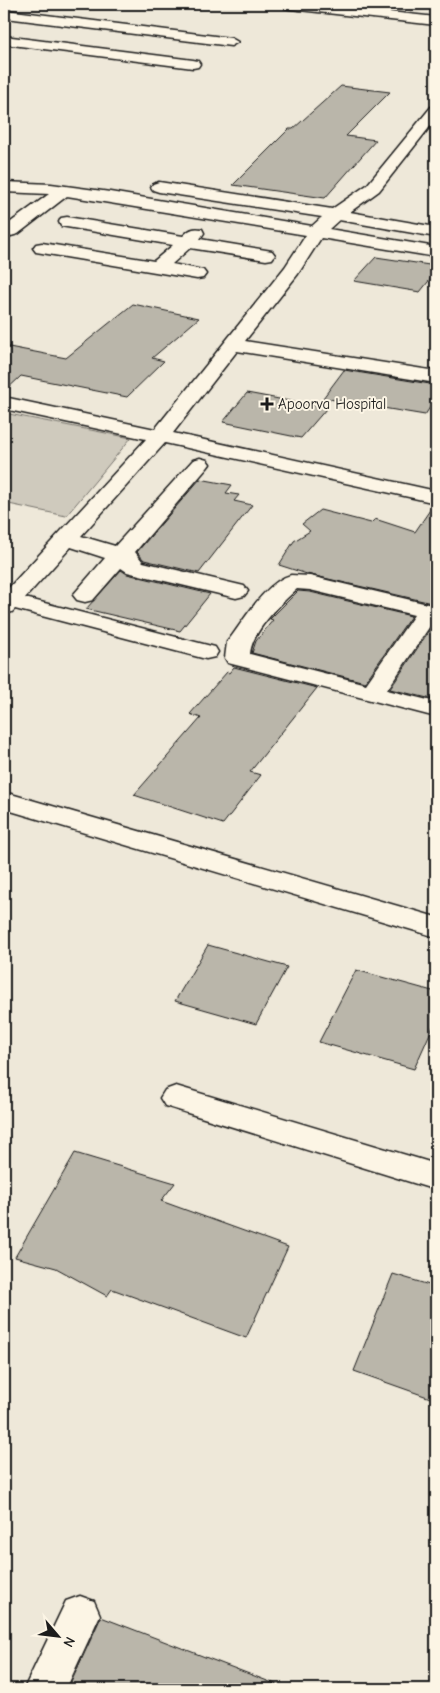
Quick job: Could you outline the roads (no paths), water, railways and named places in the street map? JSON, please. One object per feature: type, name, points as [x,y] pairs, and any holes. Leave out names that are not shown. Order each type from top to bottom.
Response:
[{"type":"street","points":[[5,15],[23,4]]},
{"type":"street","points":[[290,5],[436,21]]},
{"type":"street","points":[[5,15],[231,42]]},
{"type":"street","points":[[4,40],[193,64]]},
{"type":"street","points":[[206,652],[7,604],[160,436],[292,270],[316,232],[335,214],[373,188],[436,110]]},
{"type":"street","points":[[144,184],[436,232]]},
{"type":"street","points":[[4,187],[63,191],[436,252]]},
{"type":"street","points":[[292,270],[350,238],[366,219],[373,188]]},
{"type":"street","points":[[4,233],[12,230],[63,191]]},
{"type":"street","points":[[158,268],[215,215]]},
{"type":"street","points":[[67,222],[266,256]]},
{"type":"street","points":[[42,248],[197,274]]},
{"type":"street","points":[[238,337],[436,367]]},
{"type":"street","points":[[238,337],[436,378]]},
{"type":"street","points":[[4,403],[436,497]]},
{"type":"street","points":[[85,595],[200,464]]},
{"type":"street","points":[[66,539],[127,557],[129,563],[135,567],[236,591]]},
{"type":"street","points":[[372,694],[432,612],[310,583],[291,582],[270,600],[240,642],[237,658],[372,694],[436,710]]},
{"type":"street","points":[[4,800],[436,927]]},
{"type":"street","points":[[176,1098],[436,1177]]},
{"type":"street","points":[[45,1689],[80,1615]]},
{"type":"place","name":"Apoorva Hospital","points":[[267,404]]}]
